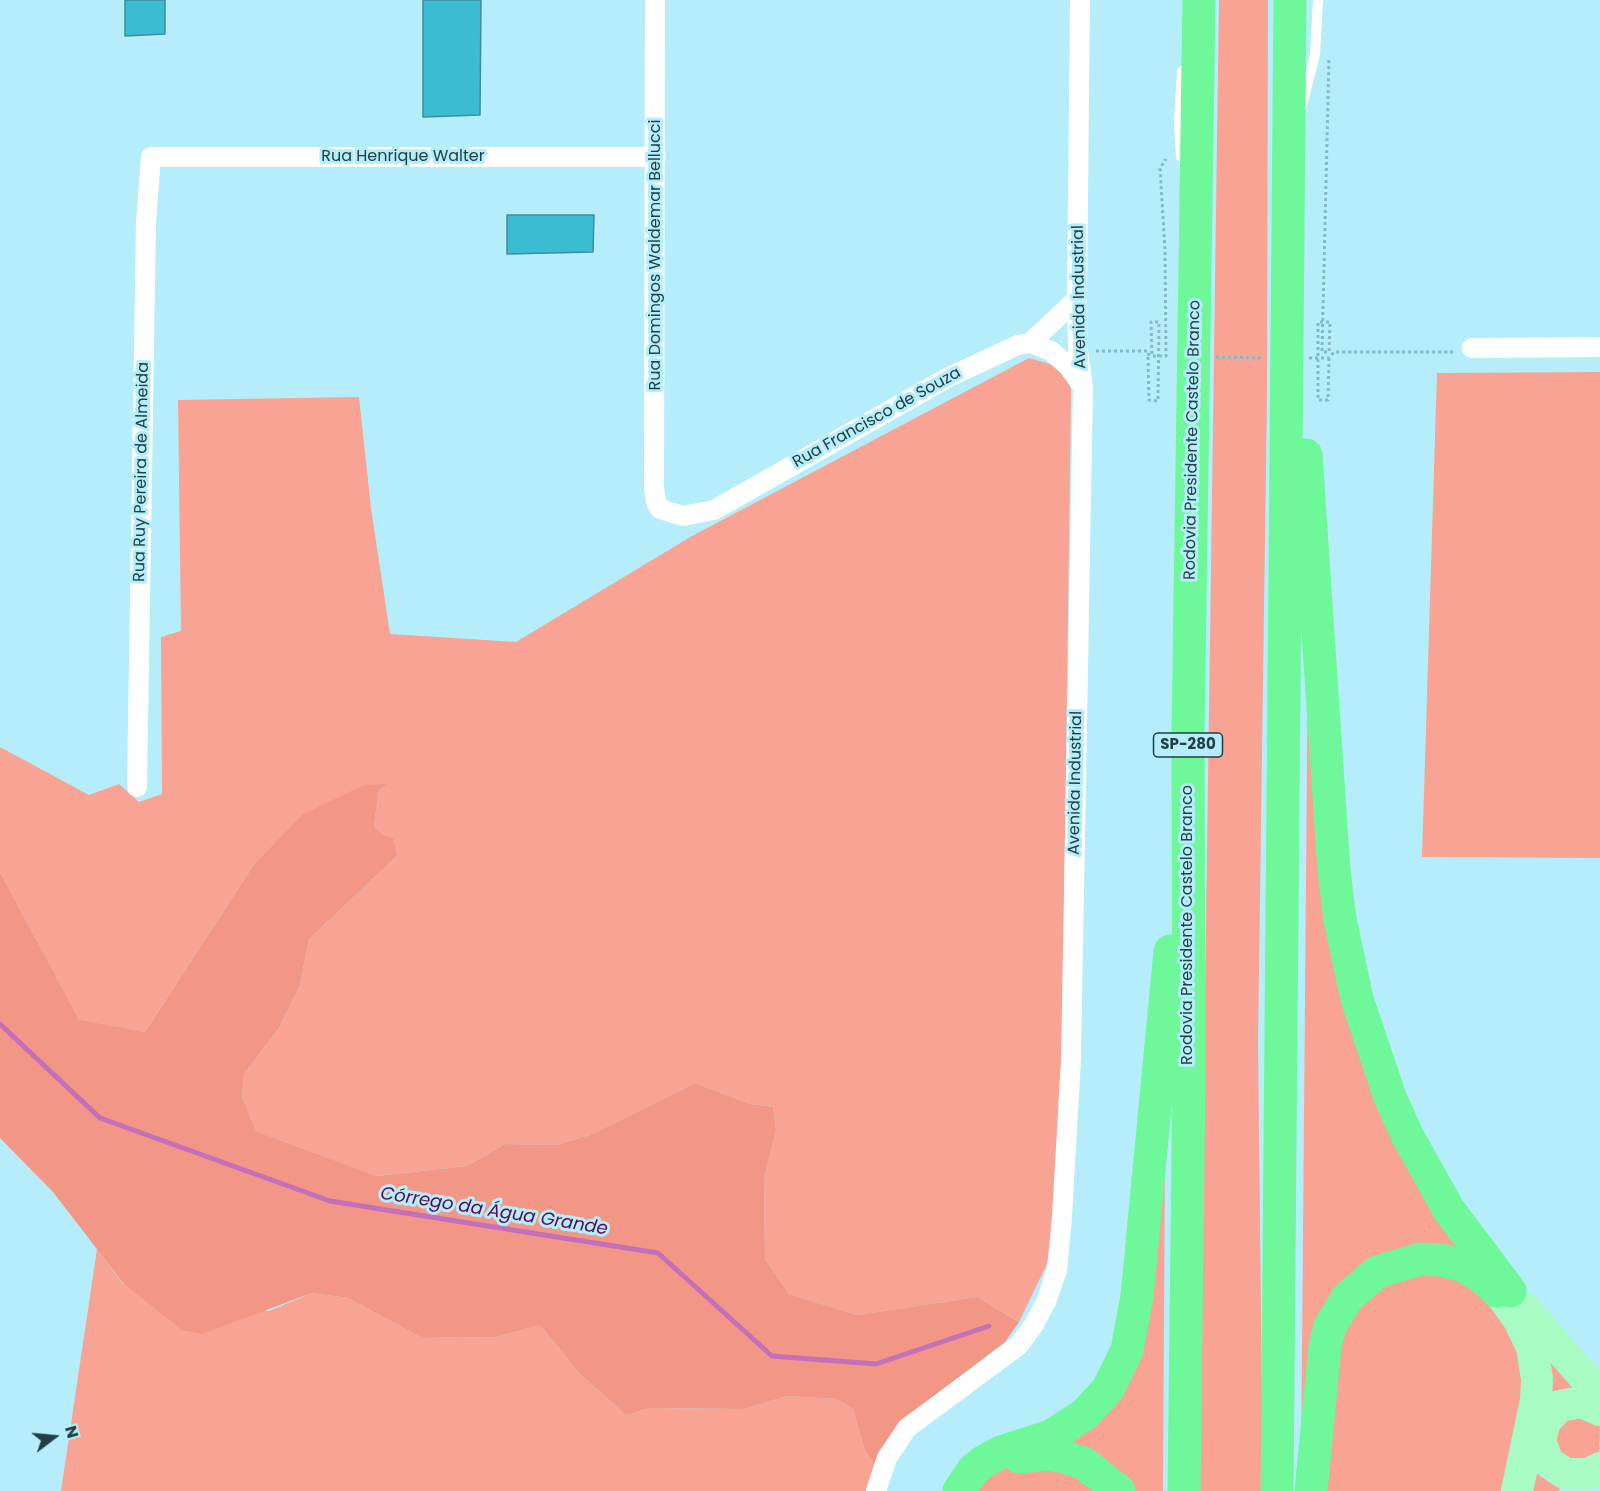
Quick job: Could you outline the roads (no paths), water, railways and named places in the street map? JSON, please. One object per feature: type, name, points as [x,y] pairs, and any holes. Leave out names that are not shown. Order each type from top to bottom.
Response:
[{"type":"highway","name":"Rodovia Presidente Castelo Branco","points":[[1184,1491],[1189,1074],[1188,732],[1198,0]]},
{"type":"highway","points":[[1277,1491],[1290,0]]},
{"type":"highway","points":[[1288,240],[1306,456],[1329,815],[1340,919],[1349,963],[1371,1041],[1407,1135],[1449,1210],[1507,1294]]},
{"type":"highway","points":[[961,1487],[973,1470],[984,1462],[1001,1452],[1051,1436],[1085,1414],[1108,1389],[1127,1350],[1137,1296],[1188,732]]},
{"type":"highway","points":[[1311,1491],[1325,1346],[1330,1326],[1348,1297],[1377,1272],[1420,1259],[1442,1260],[1464,1266],[1507,1294]]},
{"type":"highway","points":[[961,1487],[1003,1461],[1045,1454],[1066,1457],[1085,1464],[1119,1491]]},
{"type":"main road","points":[[1507,1294],[1569,1356],[1600,1395]]},
{"type":"main road","points":[[1507,1294],[1532,1347],[1538,1379],[1536,1400],[1517,1491]]},
{"type":"main road","points":[[1569,1356],[1600,1374]]},
{"type":"main road","points":[[1536,1400],[1542,1452],[1548,1462],[1566,1474],[1587,1478]]},
{"type":"main road","points":[[1523,1460],[1532,1441],[1552,1412],[1570,1402],[1581,1402],[1600,1410]]},
{"type":"street","name":"Rua Domingos Waldemar Bellucci","points":[[655,0],[654,487],[656,502],[660,509]]},
{"type":"street","name":"Avenida Industrial","points":[[876,1491],[887,1458],[907,1428],[1018,1346],[1033,1326],[1046,1302],[1057,1270],[1071,1059],[1083,387],[1078,351],[1077,299],[1080,0]]},
{"type":"street","name":"Rua Henrique Walter","points":[[151,157],[656,157]]},
{"type":"street","name":"Rua Ruy Pereira de Almeida","points":[[137,787],[146,223],[151,157]]},
{"type":"street","points":[[1077,299],[1030,344],[1051,351],[1059,357],[1083,387]]},
{"type":"street","name":"Rua Francisco de Souza","points":[[660,509],[683,516],[714,510],[947,378],[1001,351],[1030,344]]},
{"type":"street","points":[[1472,348],[1600,347]]},
{"type":"lane","points":[[1187,41],[1198,0]]},
{"type":"lane","points":[[1288,148],[1315,55],[1318,0]]},
{"type":"lane","points":[[1182,168],[1179,122],[1184,61]]},
{"type":"lane","points":[[1184,187],[1196,278]]},
{"type":"waterway","name":"Córrego da Água Grande","points":[[0,1024],[100,1118],[330,1201],[658,1253],[772,1356],[876,1364],[989,1326]]}]
